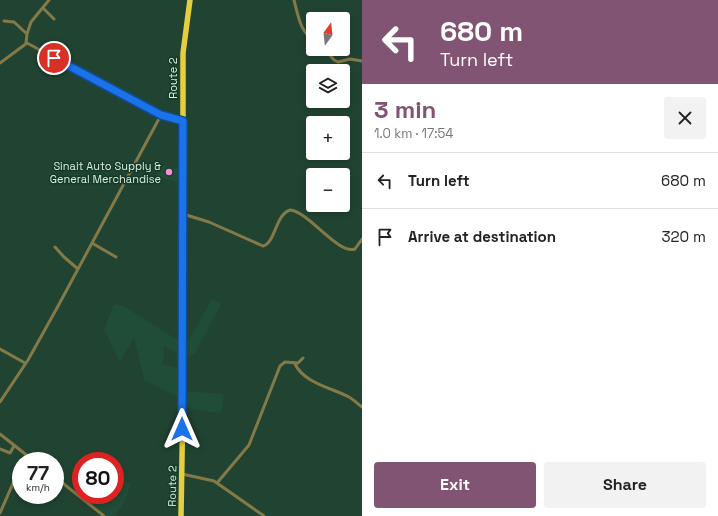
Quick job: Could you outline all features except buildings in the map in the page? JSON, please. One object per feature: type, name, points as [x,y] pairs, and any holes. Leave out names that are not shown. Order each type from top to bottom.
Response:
[{"type":"highway","name":"Route 2","points":[[181,516],[183,53],[190,0]]},
{"type":"street","points":[[0,63],[26,43],[31,22],[49,0]]},
{"type":"street","points":[[294,0],[300,24],[306,33]]},
{"type":"street","points":[[43,8],[54,19]]},
{"type":"street","points":[[4,22],[14,22],[27,34]]},
{"type":"street","points":[[26,43],[161,115],[183,121]]},
{"type":"street","points":[[331,56],[338,62],[350,59],[362,61]]},
{"type":"street","points":[[0,402],[25,363],[78,269],[161,115]]},
{"type":"street","points":[[183,214],[209,222],[263,246],[268,243],[284,213],[290,210],[299,213],[327,236],[347,249],[355,249],[362,239]]},
{"type":"street","points":[[92,243],[116,257]]},
{"type":"street","points":[[55,248],[64,258],[78,269]]},
{"type":"street","points":[[0,349],[25,363]]},
{"type":"street","points":[[217,483],[248,445],[280,366],[285,362],[295,364],[300,362],[303,358]]},
{"type":"street","points":[[295,364],[300,372],[313,381],[349,398],[362,407]]},
{"type":"street","points":[[0,434],[22,452]]},
{"type":"street","points":[[0,449],[10,453],[14,446]]},
{"type":"street","points":[[182,474],[208,479],[217,483],[264,516]]},
{"type":"street","points":[[0,513],[1,503],[12,482]]},
{"type":"street","points":[[64,484],[103,516]]},
{"type":"shaded area","name":"Sinait Auto Supply & General Merchandise","points":[[164,165],[178,169],[179,183],[157,176]]},
{"type":"shaded area","points":[[212,299],[221,304],[195,353],[185,360],[185,339],[189,340]]},
{"type":"shaded area","points":[[114,304],[123,306],[179,341],[179,354],[164,346],[163,364],[178,368],[178,397],[144,380],[134,337],[120,362],[104,329]]},
{"type":"shaded area","points":[[186,391],[224,394],[221,413],[186,408]]},
{"type":"shaded area","points":[[124,480],[131,484],[124,503]]},
{"type":"shaded area","points":[[91,504],[123,504],[114,516],[106,516]]},
{"type":"place","name":"Sinait Auto Supply & General Merchandise","points":[[169,172]]},
{"type":"route","points":[[54,58],[161,115],[183,121],[182,429]]}]
